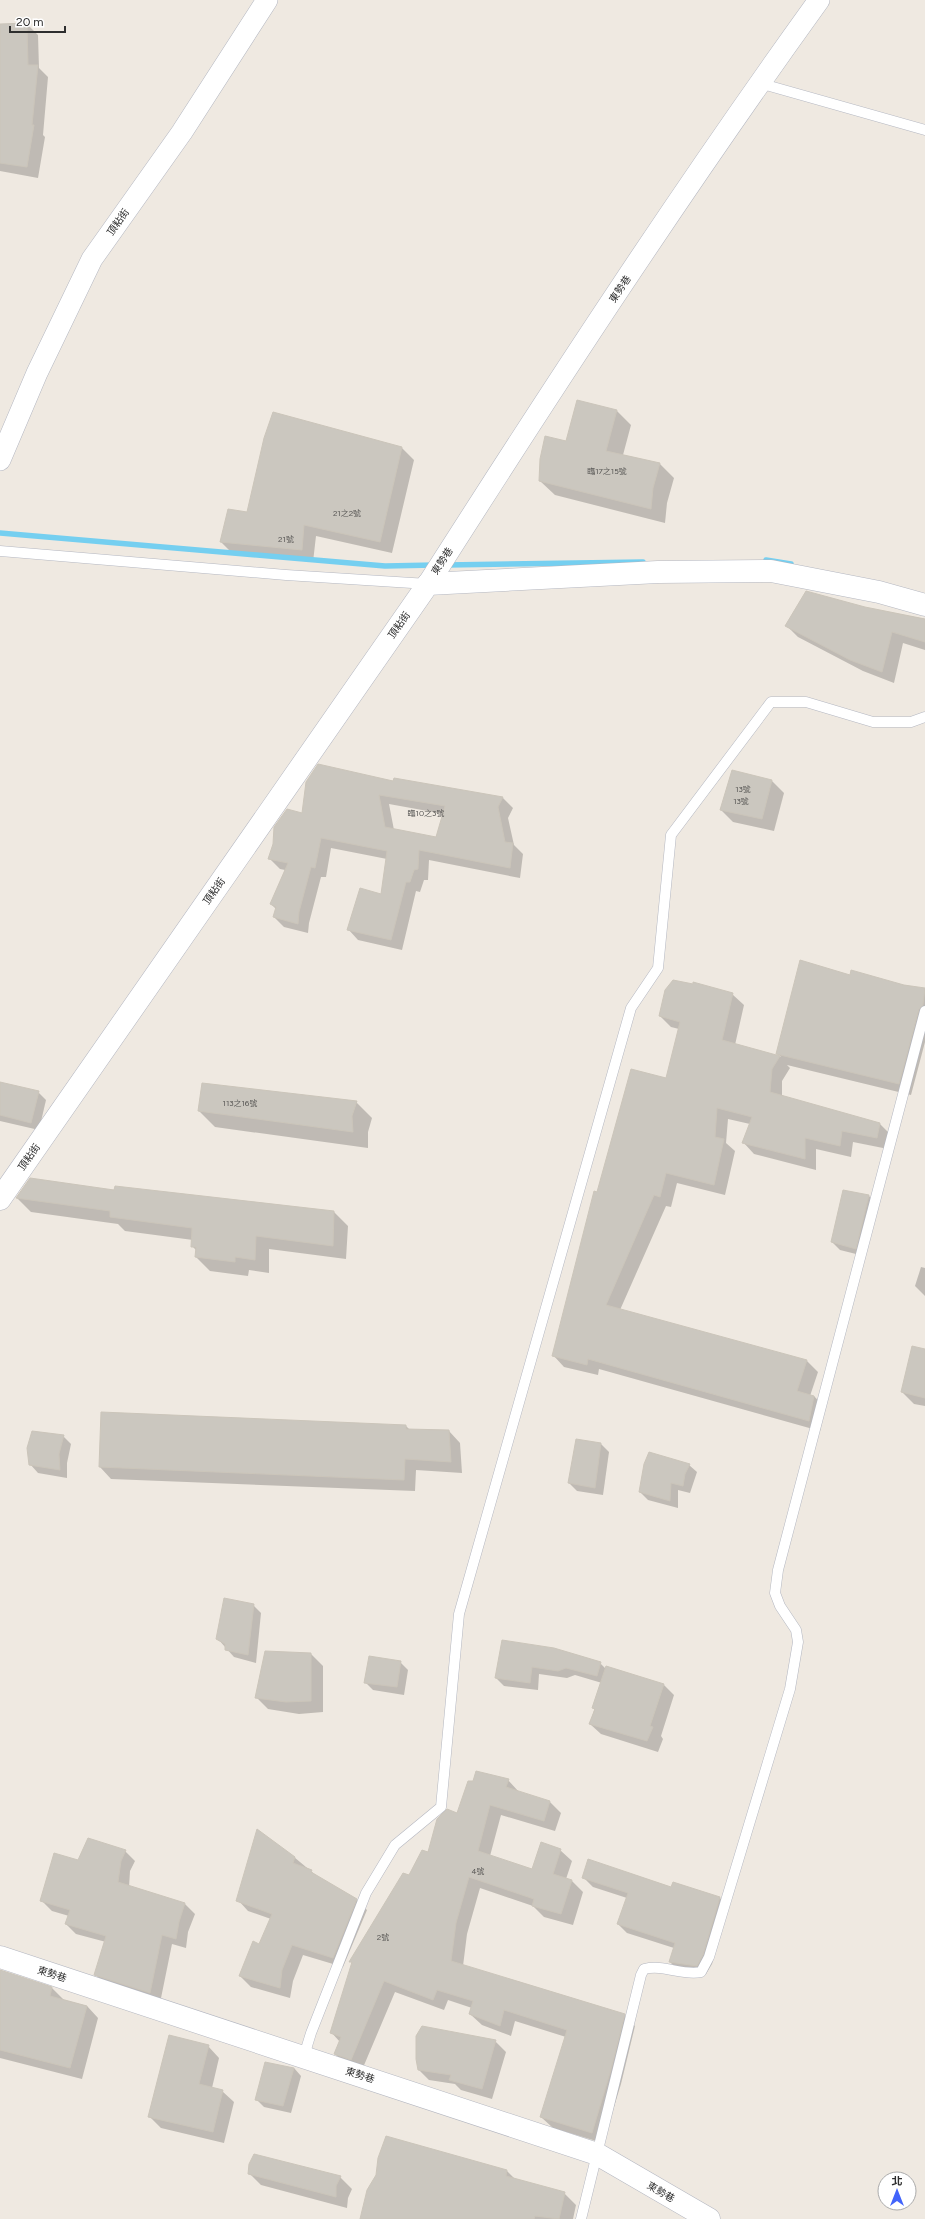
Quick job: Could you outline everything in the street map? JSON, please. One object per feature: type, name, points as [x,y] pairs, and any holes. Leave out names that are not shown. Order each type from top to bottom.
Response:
[{"type":"street","name":"頂粘街","points":[[0,460],[36,373],[92,259],[182,132],[267,0]]},
{"type":"street","name":"東勢巷","points":[[428,584],[536,415],[760,83],[819,0]]},
{"type":"street","points":[[428,584],[658,572],[771,571],[879,592],[925,605]]},
{"type":"street","name":"頂粘街","points":[[0,1199],[428,584]]},
{"type":"street","name":"東勢巷","points":[[0,1957],[597,2154],[709,2219]]},
{"type":"lane","points":[[760,83],[925,130]]},
{"type":"lane","points":[[0,551],[278,574],[428,584]]},
{"type":"lane","points":[[306,2057],[311,2032],[366,1893],[395,1845],[441,1807],[459,1614],[631,1008],[658,968],[671,835],[771,702],[806,702],[873,722],[911,722],[925,717]]},
{"type":"lane","points":[[581,2219],[641,1975],[644,1969],[654,1967],[692,1974],[701,1972],[709,1957],[790,1689],[798,1642],[796,1630],[780,1606],[775,1593],[778,1570],[925,1011]]},
{"type":"building","points":[[27,23],[28,65],[38,65],[32,125],[34,125],[27,167],[0,163],[0,24]]},
{"type":"building","points":[[577,400],[617,410],[606,451],[660,463],[653,488],[651,509],[539,481],[540,459],[545,436],[566,441]]},
{"type":"building","points":[[273,412],[402,447],[380,542],[304,525],[302,550],[220,542],[228,509],[247,512],[264,438]]},
{"type":"building","points":[[806,591],[865,607],[925,619],[925,642],[892,632],[882,672],[850,660],[785,626]]},
{"type":"building","points":[[318,764],[393,781],[394,778],[503,797],[498,807],[505,842],[513,843],[510,868],[419,850],[418,869],[414,870],[410,882],[406,882],[391,940],[347,930],[360,888],[381,894],[387,851],[321,838],[315,868],[311,867],[299,912],[298,924],[273,917],[276,907],[270,904],[288,863],[268,859],[273,844],[274,827],[287,809],[302,813],[306,782]],"holes":[[[379,795],[445,806],[436,837],[385,827]]]},
{"type":"building","points":[[732,770],[772,780],[762,819],[720,810]]},
{"type":"building","points":[[800,960],[850,975],[851,970],[904,985],[925,988],[923,1005],[919,1009],[899,1084],[776,1054]]},
{"type":"building","points":[[673,980],[693,984],[693,982],[733,993],[722,1040],[780,1056],[772,1069],[770,1092],[880,1123],[877,1138],[842,1131],[840,1146],[805,1138],[805,1159],[742,1143],[752,1117],[717,1108],[715,1137],[724,1139],[714,1185],[666,1173],[660,1197],[654,1195],[606,1305],[807,1360],[797,1391],[814,1396],[809,1421],[588,1359],[587,1365],[552,1356],[594,1191],[597,1192],[631,1069],[666,1078],[680,1022],[659,1016],[665,990]]},
{"type":"building","points":[[0,1082],[39,1091],[31,1123],[0,1115]]},
{"type":"building","points":[[202,1083],[357,1101],[352,1116],[353,1132],[198,1111]]},
{"type":"building","points":[[30,1178],[114,1190],[115,1186],[334,1211],[333,1246],[256,1236],[255,1260],[235,1257],[235,1262],[195,1257],[196,1247],[191,1247],[192,1228],[110,1217],[110,1211],[16,1198]]},
{"type":"building","points":[[843,1190],[869,1195],[856,1249],[831,1242]]},
{"type":"building","points":[[912,1346],[925,1349],[925,1398],[901,1392]]},
{"type":"building","points":[[101,1412],[406,1425],[406,1429],[449,1430],[451,1462],[405,1459],[404,1480],[99,1467]]},
{"type":"building","points":[[32,1431],[64,1435],[59,1454],[60,1470],[29,1465],[27,1448]]},
{"type":"building","points":[[576,1439],[601,1443],[595,1488],[568,1483]]},
{"type":"building","points":[[649,1452],[690,1464],[685,1474],[683,1486],[671,1483],[670,1501],[639,1492],[644,1464]]},
{"type":"building","points":[[224,1598],[254,1604],[248,1655],[225,1650],[225,1644],[216,1639]]},
{"type":"building","points":[[502,1640],[554,1648],[601,1662],[597,1676],[566,1668],[558,1671],[532,1667],[530,1683],[495,1678]]},
{"type":"building","points":[[265,1651],[311,1653],[311,1701],[286,1702],[255,1698]]},
{"type":"building","points":[[369,1656],[401,1661],[397,1687],[364,1683]]},
{"type":"building","points":[[606,1666],[664,1684],[650,1726],[653,1727],[647,1741],[589,1724],[595,1709],[592,1708]]},
{"type":"building","points":[[476,1771],[509,1779],[506,1787],[550,1801],[544,1821],[490,1805],[478,1851],[532,1869],[541,1842],[561,1849],[553,1874],[572,1880],[561,1914],[532,1906],[534,1899],[469,1877],[456,1923],[451,1961],[625,2014],[610,2073],[592,2133],[540,2117],[567,2030],[504,2010],[500,2026],[469,2014],[473,2001],[437,1990],[433,2000],[384,1981],[351,2060],[334,2054],[341,2037],[330,2033],[352,1962],[349,1962],[403,1873],[409,1875],[422,1850],[428,1852],[437,1819],[447,1809],[457,1813],[468,1781],[473,1781]]},
{"type":"building","points":[[257,1829],[295,1857],[293,1863],[312,1870],[311,1872],[357,1899],[333,1958],[292,1945],[282,1970],[280,1988],[239,1976],[253,1941],[259,1944],[272,1914],[236,1901]]},
{"type":"building","points":[[88,1838],[126,1850],[121,1861],[118,1882],[185,1903],[179,1922],[176,1939],[162,1935],[150,1993],[94,1975],[106,1936],[65,1924],[70,1910],[40,1901],[54,1853],[78,1860]]},
{"type":"building","points":[[588,1859],[671,1887],[673,1882],[720,1897],[703,1955],[697,1966],[669,1962],[675,1943],[617,1924],[628,1893],[582,1878]]},
{"type":"building","points":[[0,1970],[52,1987],[50,1996],[87,2006],[70,2068],[0,2050]]},
{"type":"building","points":[[422,2026],[496,2040],[482,2089],[449,2080],[451,2075],[418,2070],[416,2059],[416,2036]]},
{"type":"building","points":[[169,2035],[209,2045],[199,2084],[223,2090],[213,2132],[148,2117]]},
{"type":"building","points":[[265,2062],[294,2068],[283,2106],[255,2100]]},
{"type":"building","points":[[386,2136],[507,2170],[506,2176],[565,2192],[559,2219],[535,2216],[534,2219],[360,2219],[367,2190],[376,2175],[378,2158]]},
{"type":"building","points":[[254,2154],[341,2176],[336,2186],[336,2197],[248,2174],[249,2164]]},
{"type":"waterway","points":[[0,533],[385,566],[435,565]]},
{"type":"waterway","points":[[766,560],[791,564]]},
{"type":"waterway","points":[[446,565],[643,562]]}]
